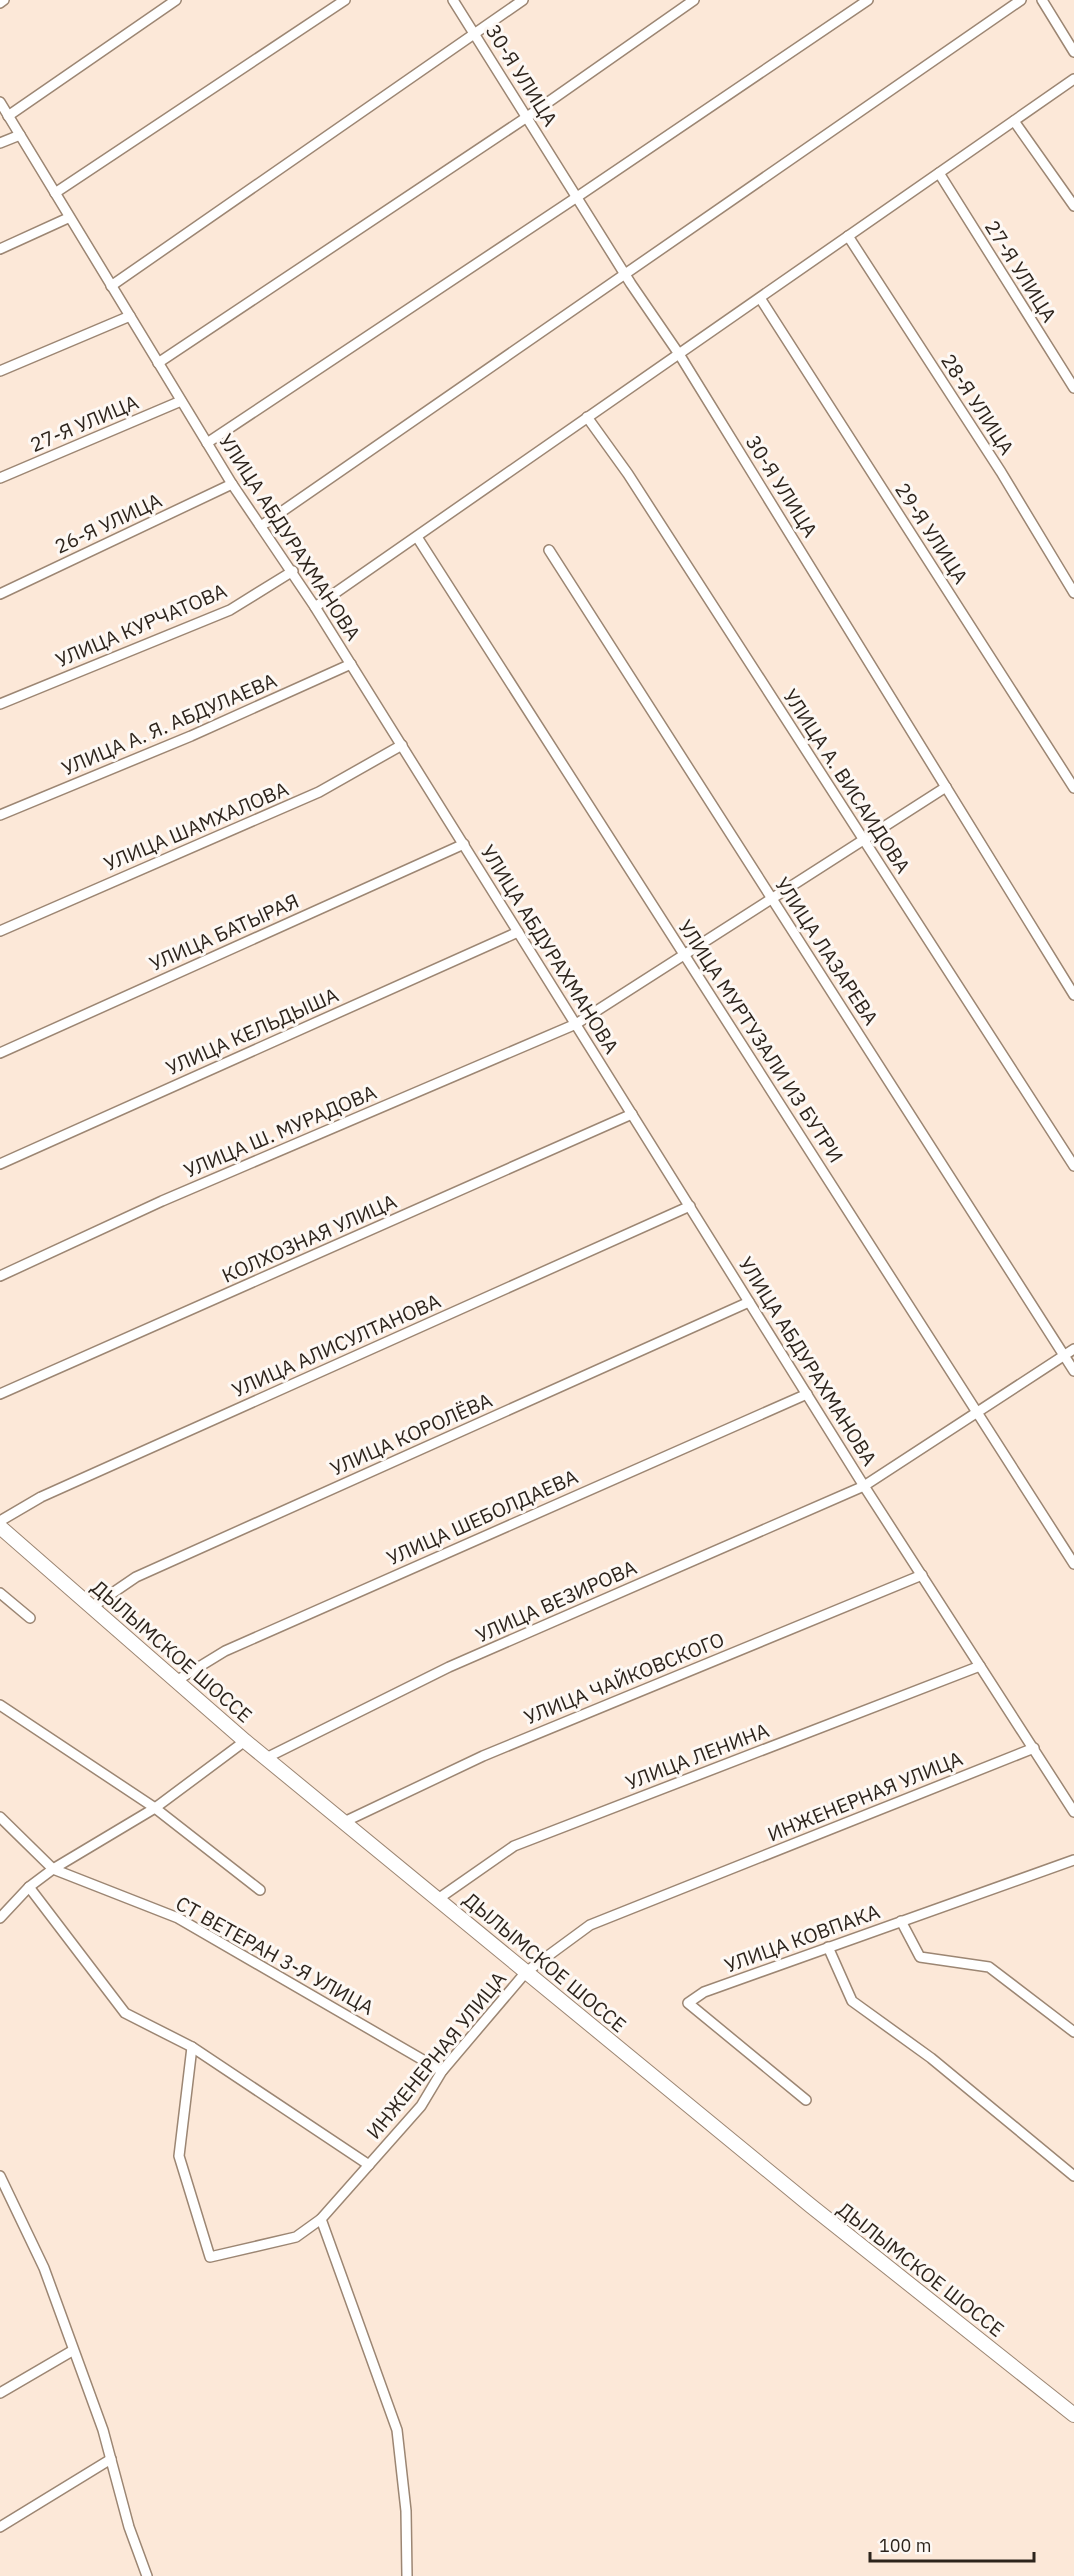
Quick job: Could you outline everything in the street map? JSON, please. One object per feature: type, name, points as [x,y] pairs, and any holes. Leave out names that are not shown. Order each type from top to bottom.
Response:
[{"type":"main road","name":"ДЫЛЫМСКОЕ ШОССЕ","points":[[0,1527],[266,1758],[811,2206],[1074,2415]]},
{"type":"street","points":[[0,3],[4,0]]},
{"type":"street","points":[[8,116],[176,0]]},
{"type":"street","points":[[55,193],[345,0]]},
{"type":"street","name":"30-Я УЛИЦА","points":[[453,0],[625,274],[679,354],[1074,995]]},
{"type":"street","points":[[111,286],[523,0]]},
{"type":"street","points":[[158,363],[527,117],[694,0]]},
{"type":"street","points":[[207,443],[577,198],[868,0]]},
{"type":"street","points":[[261,525],[1021,0]]},
{"type":"street","points":[[1042,0],[1074,52]]},
{"type":"street","points":[[315,607],[1074,79]]},
{"type":"street","name":"УЛИЦА АБДУРАХМАНОВА","points":[[0,102],[68,218],[232,484],[293,571],[864,1486],[1074,1812]]},
{"type":"street","points":[[1014,121],[1074,207]]},
{"type":"street","points":[[0,143],[20,135]]},
{"type":"street","name":"27-Я УЛИЦА","points":[[939,173],[1074,388]]},
{"type":"street","points":[[0,249],[68,218]]},
{"type":"street","name":"28-Я УЛИЦА","points":[[848,236],[1001,472],[1074,593]]},
{"type":"street","name":"29-Я УЛИЦА","points":[[760,298],[1074,788]]},
{"type":"street","points":[[0,371],[130,316]]},
{"type":"street","name":"27-Я УЛИЦА","points":[[0,478],[181,400]]},
{"type":"street","name":"УЛИЦА А. ВИСАИДОВА","points":[[588,417],[628,474],[1074,1166]]},
{"type":"street","name":"26-Я УЛИЦА","points":[[0,594],[232,484]]},
{"type":"street","name":"УЛИЦА МУРТУЗАЛИ ИЗ БУТРИ","points":[[417,537],[1074,1564]]},
{"type":"street","name":"УЛИЦА ЛАЗАРЕВА","points":[[549,550],[1074,1371]]},
{"type":"street","name":"УЛИЦА КУРЧАТОВА","points":[[0,704],[230,610],[293,571]]},
{"type":"street","name":"УЛИЦА А. Я. АБДУЛАЕВА","points":[[0,815],[191,736],[351,664]]},
{"type":"street","name":"УЛИЦА ШАМХАЛОВА","points":[[0,931],[319,792],[402,745]]},
{"type":"street","name":"УЛИЦА Ш. МУРАДОВА","points":[[0,1276],[162,1201],[576,1024],[683,953],[946,787]]},
{"type":"street","name":"УЛИЦА БАТЫРАЯ","points":[[0,1053],[464,844]]},
{"type":"street","name":"УЛИЦА КЕЛЬДЫША","points":[[0,1164],[518,932]]},
{"type":"street","name":"КОЛХОЗНАЯ УЛИЦА","points":[[0,1394],[632,1114]]},
{"type":"street","name":"УЛИЦА АЛИСУЛТАНОВА","points":[[0,1521],[51,1492],[690,1206]]},
{"type":"street","name":"УЛИЦА КОРОЛЁВА","points":[[92,1607],[136,1577],[749,1302]]},
{"type":"street","name":"УЛИЦА ВЕЗИРОВА","points":[[266,1758],[449,1667],[864,1486],[1074,1349]]},
{"type":"street","name":"УЛИЦА ШЕБОЛДАЕВА","points":[[176,1680],[225,1651],[807,1394]]},
{"type":"street","name":"УЛИЦА ЧАЙКОВСКОГО","points":[[344,1822],[483,1756],[922,1575]]},
{"type":"street","points":[[0,1593],[30,1618]]},
{"type":"street","name":"УЛИЦА ЛЕНИНА","points":[[438,1899],[514,1846],[980,1666]]},
{"type":"street","points":[[0,1705],[155,1808],[260,1890]]},
{"type":"street","points":[[0,1918],[29,1887],[53,1869],[155,1808],[246,1741]]},
{"type":"street","name":"ИНЖЕНЕРНАЯ УЛИЦА","points":[[321,2219],[421,2106],[442,2071],[526,1972],[590,1925],[1034,1748]]},
{"type":"street","name":"СТ ВЕТЕРАН 3-Я УЛИЦА","points":[[0,1817],[53,1869],[178,1918],[442,2071]]},
{"type":"street","name":"УЛИЦА КОВПАКА","points":[[806,2100],[688,2003],[704,1992],[1074,1860]]},
{"type":"street","points":[[29,1887],[125,2013],[192,2047],[369,2165]]},
{"type":"street","points":[[901,1922],[920,1957],[989,1967],[1074,2032]]},
{"type":"street","points":[[828,1947],[852,2001],[931,2058],[1074,2176]]},
{"type":"street","points":[[192,2047],[179,2156],[210,2257],[296,2237],[321,2219],[397,2430],[406,2511],[406,2576]]},
{"type":"street","points":[[0,2176],[44,2268],[72,2351],[103,2430],[129,2527],[147,2576]]},
{"type":"street","points":[[0,2393],[72,2351]]},
{"type":"street","points":[[0,2527],[111,2459]]}]
